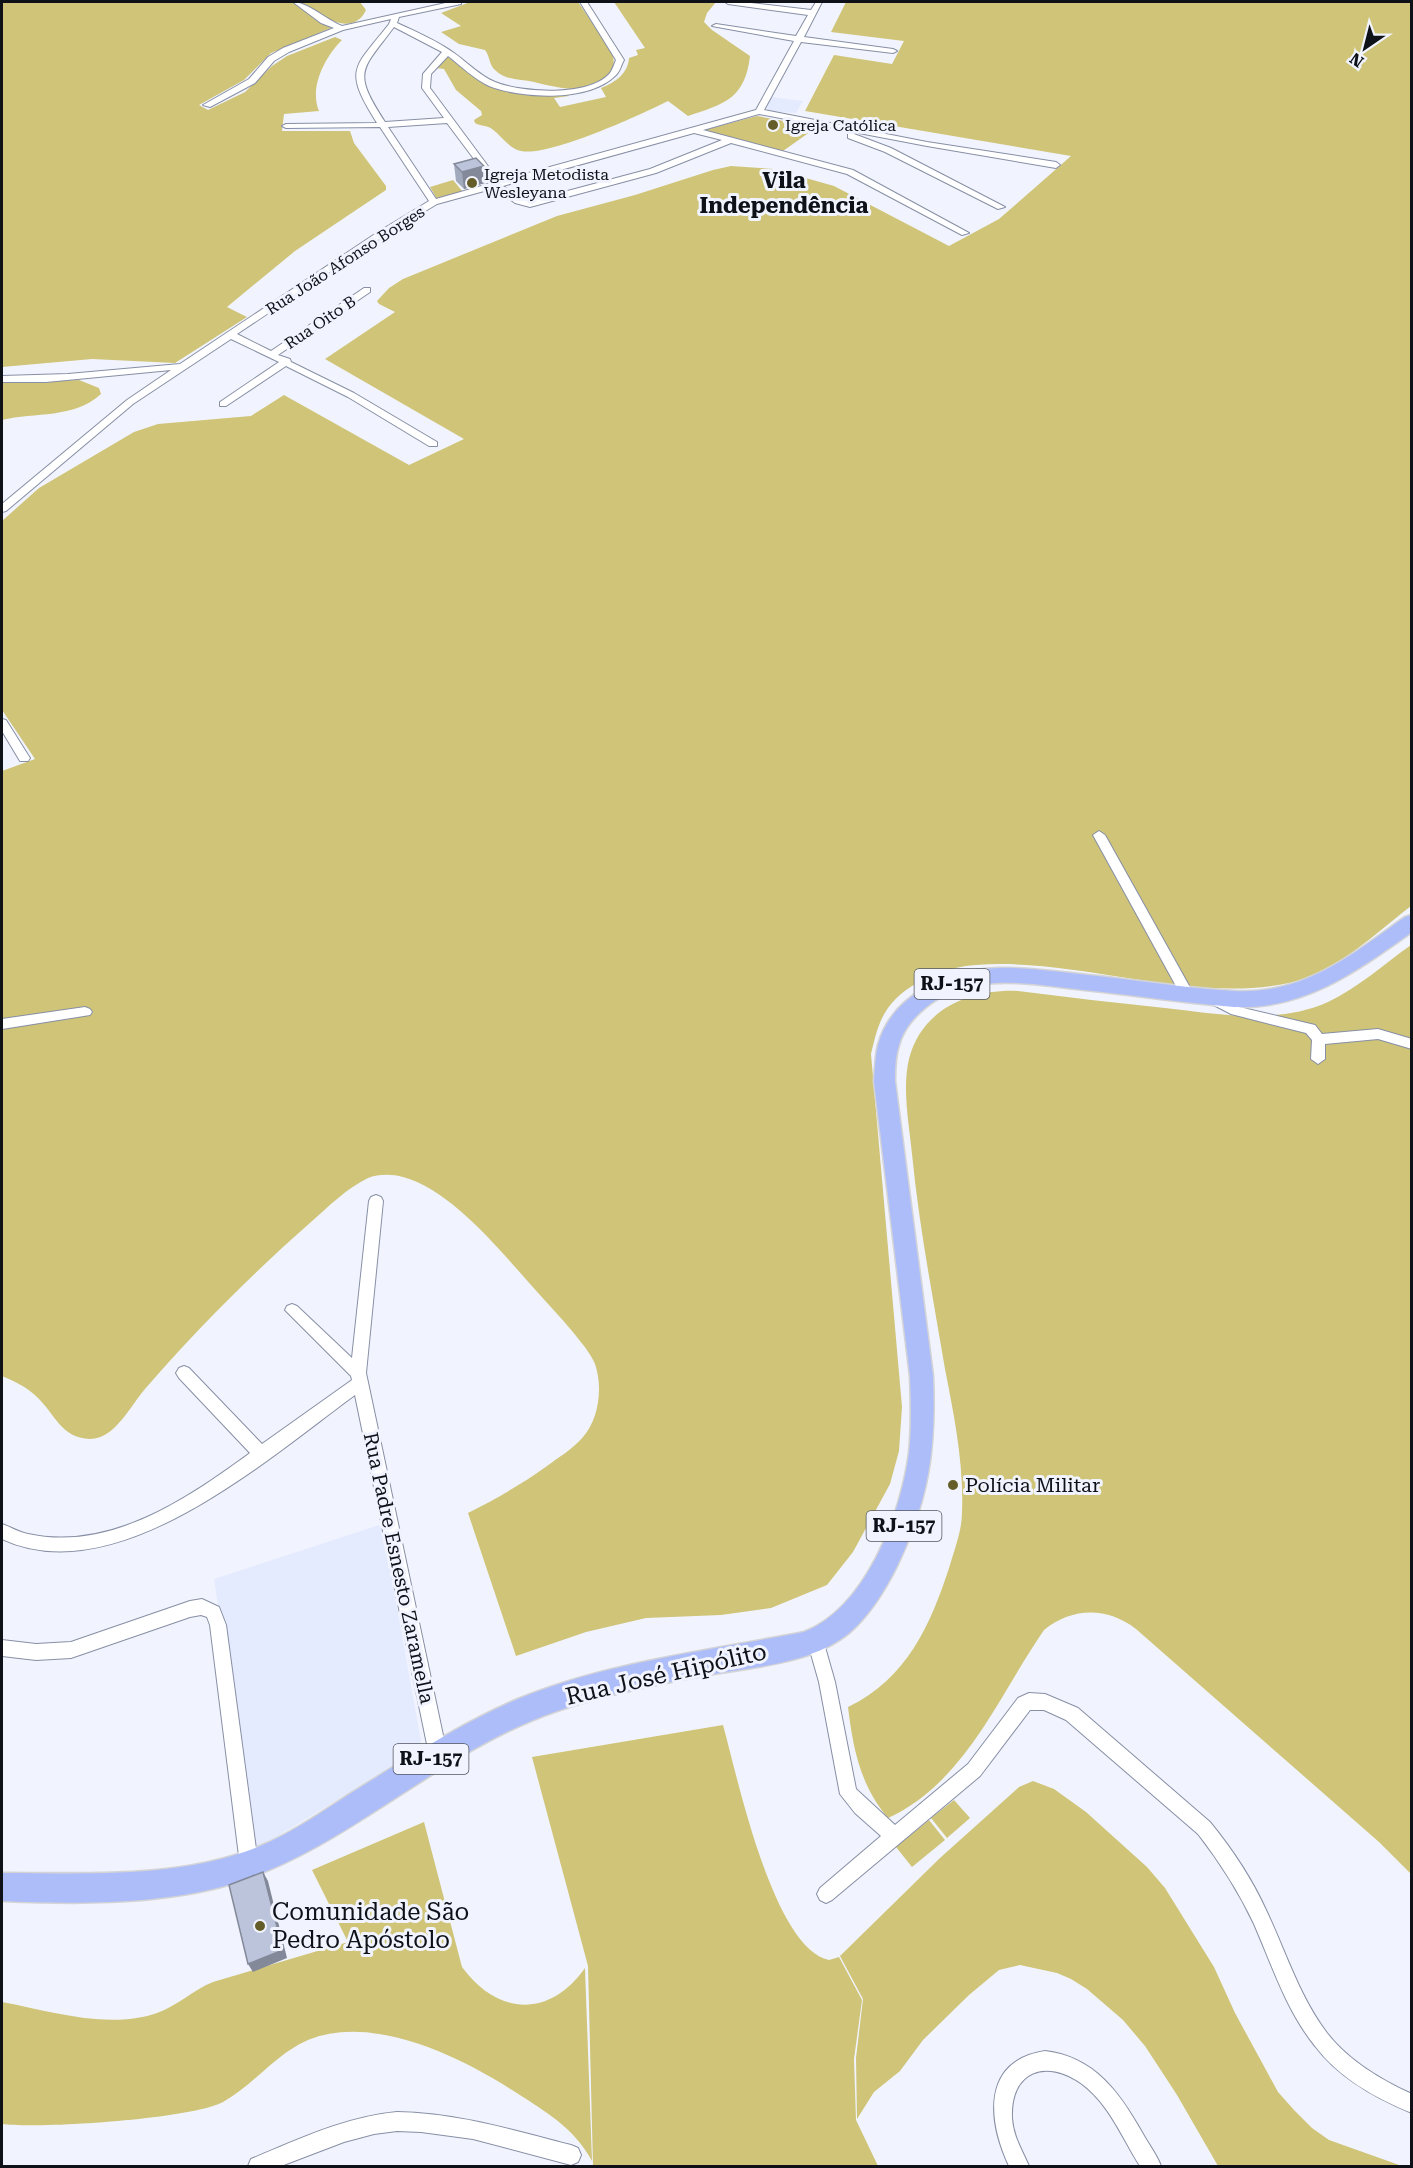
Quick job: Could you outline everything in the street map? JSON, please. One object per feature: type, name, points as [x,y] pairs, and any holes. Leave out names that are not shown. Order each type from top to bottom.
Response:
[{"type":"main road","name":"RJ-157","points":[[1198,995],[1260,999],[1315,986],[1331,978],[1412,922]]},
{"type":"main road","name":"Rua José Hipólito","points":[[2,1887],[116,1887],[200,1876],[249,1864],[306,1837],[438,1754],[526,1709],[591,1687],[814,1640],[841,1624],[857,1606],[892,1552],[909,1514],[917,1482],[924,1435],[919,1332],[889,1127],[885,1077],[888,1044],[895,1029],[919,1003],[934,992],[969,979],[986,976],[1040,977],[1198,995]]},
{"type":"street","points":[[296,2],[324,21],[341,28]]},
{"type":"street","points":[[207,105],[252,81],[280,52],[341,28],[394,21],[458,2]]},
{"type":"street","points":[[394,21],[447,52],[486,81],[500,87],[546,92],[573,91],[597,86],[612,77],[620,60],[584,2]]},
{"type":"street","points":[[728,2],[813,13]]},
{"type":"street","points":[[819,2],[759,112],[927,144],[1056,165]]},
{"type":"street","points":[[394,21],[362,63],[358,74],[371,110],[426,186],[434,202]]},
{"type":"street","points":[[716,26],[799,40],[893,51]]},
{"type":"street","points":[[447,52],[431,69],[425,83],[428,92],[497,185],[521,203],[530,204],[652,171],[729,140]]},
{"type":"street","name":"Rua João Afonso Borges","points":[[2,509],[103,423],[182,367],[381,234],[434,202],[759,112]]},
{"type":"street","points":[[795,118],[881,147],[1002,207]]},
{"type":"street","points":[[286,126],[383,125],[449,120]]},
{"type":"street","points":[[692,130],[850,171],[965,233]]},
{"type":"street","name":"Rua Oito B","points":[[273,354],[367,291]]},
{"type":"street","points":[[231,335],[351,395],[433,444]]},
{"type":"street","points":[[223,404],[287,361]]},
{"type":"street","points":[[2,379],[58,379],[123,370],[182,367]]},
{"type":"street","points":[[2,723],[24,758]]},
{"type":"street","points":[[1099,835],[1198,995],[1236,1011],[1310,1029],[1319,1039],[1318,1059]]},
{"type":"street","points":[[2,1024],[85,1012]]},
{"type":"street","points":[[1319,1039],[1378,1034],[1412,1044]]},
{"type":"street","name":"Rua Padre Esnesto Zaramella","points":[[376,1202],[359,1378],[438,1754]]},
{"type":"street","points":[[2,1532],[30,1541],[62,1544],[94,1541],[120,1535],[175,1512],[209,1492],[261,1454],[359,1378],[292,1310]]},
{"type":"street","points":[[184,1373],[261,1454]]},
{"type":"street","points":[[2,1648],[37,1653],[71,1650],[190,1609],[202,1607],[213,1612],[218,1625],[249,1864]]},
{"type":"street","points":[[814,1640],[827,1682],[849,1794],[889,1831]]},
{"type":"street","points":[[826,1894],[889,1831],[974,1770],[1024,1704],[1036,1701],[1062,1708],[1089,1728],[1214,1839],[1259,1915],[1297,2003],[1322,2041],[1362,2078],[1381,2090],[1412,2104]]},
{"type":"street","points":[[1019,2166],[1004,2126],[1002,2109],[1006,2092],[1019,2070],[1032,2063],[1047,2060],[1063,2063],[1080,2071],[1105,2091],[1118,2107],[1151,2166]]},
{"type":"street","points":[[258,2166],[353,2129],[396,2121],[497,2135],[571,2155]]},
{"type":"shaded area","points":[[2,2],[292,2],[333,27],[271,53],[244,80],[199,105],[208,110],[245,92],[272,66],[287,56],[335,37],[342,40],[330,55],[317,82],[316,102],[319,111],[284,114],[282,131],[350,131],[354,143],[386,186],[386,190],[295,251],[227,307],[247,317],[175,363],[92,359],[2,367]]},
{"type":"shaded area","points":[[300,2],[360,2],[366,10],[360,19],[343,24],[324,17]]},
{"type":"shaded area","points":[[470,2],[578,2],[613,53],[614,67],[607,77],[598,83],[578,89],[556,87],[499,74],[493,68],[485,50],[459,44],[441,32],[461,26],[441,13]]},
{"type":"shaded area","points":[[614,2],[716,2],[707,13],[704,22],[750,56],[743,82],[738,91],[731,98],[712,108],[688,116],[668,101],[617,125],[572,142],[552,148],[521,151],[509,145],[490,128],[475,123],[474,120],[482,115],[481,111],[456,90],[444,69],[436,68],[447,56],[479,81],[493,88],[525,93],[567,93],[569,96],[554,98],[560,107],[606,97],[601,88],[615,81],[623,73],[629,58],[638,55],[636,50],[645,48]]},
{"type":"shaded area","points":[[846,2],[1411,2],[1411,906],[1339,961],[1306,978],[1289,983],[1251,988],[1212,988],[1015,964],[964,966],[927,978],[905,991],[885,1013],[877,1030],[871,1054],[902,1407],[899,1451],[890,1484],[853,1552],[827,1585],[771,1608],[721,1615],[646,1618],[586,1632],[516,1656],[468,1513],[528,1479],[566,1453],[579,1441],[588,1430],[596,1412],[599,1392],[597,1373],[588,1351],[489,1239],[456,1207],[421,1184],[399,1176],[381,1175],[368,1178],[345,1192],[225,1302],[164,1367],[122,1420],[99,1438],[80,1438],[65,1430],[33,1393],[2,1376],[2,771],[35,759],[2,710],[2,521],[39,488],[134,432],[158,424],[251,416],[284,395],[409,465],[464,439],[325,359],[395,312],[377,301],[389,288],[403,279],[557,216],[731,166],[774,169],[834,186],[949,246],[999,219],[1071,156],[805,111],[834,55],[892,64],[904,41],[831,32]]},
{"type":"shaded area","points":[[771,97],[803,101],[796,113],[766,111],[768,108],[765,107]]},
{"type":"shaded area","points":[[757,116],[817,127],[783,151],[701,131]]},
{"type":"shaded area","points":[[453,180],[463,192],[437,199],[430,187]]},
{"type":"shaded area","points":[[79,380],[99,388],[101,394],[90,402],[67,411],[2,420],[2,383]]},
{"type":"shaded area","points":[[1411,945],[1411,1874],[1379,1842],[1136,1629],[1125,1622],[1102,1614],[1078,1614],[1067,1617],[1044,1630],[978,1735],[959,1760],[939,1783],[915,1803],[888,1818],[878,1805],[859,1766],[848,1707],[869,1695],[886,1681],[914,1648],[943,1587],[958,1539],[962,1512],[958,1440],[922,1235],[908,1118],[907,1070],[915,1041],[937,1015],[951,1005],[966,998],[1000,991],[1018,991],[1226,1015],[1268,1016],[1309,1009],[1328,1002],[1360,983]]},
{"type":"shaded area","points":[[382,1524],[421,1741],[413,1754],[255,1850],[214,1579]]},
{"type":"shaded area","points":[[723,1725],[760,1857],[791,1926],[809,1949],[829,1960],[839,1957],[862,2000],[854,2059],[856,2120],[878,2166],[593,2166],[588,1966],[532,1757]]},
{"type":"shaded area","points":[[1033,1781],[1054,1789],[1086,1812],[1147,1867],[1165,1888],[1214,1967],[1235,2013],[1278,2092],[1294,2110],[1312,2128],[1329,2140],[1402,2166],[1218,2166],[1177,2095],[1145,2046],[1123,2020],[1087,1989],[1071,1979],[1057,1973],[1020,1965],[999,1970],[969,1995],[923,2040],[900,2071],[874,2092],[857,2119],[856,2058],[863,1999],[840,1956],[940,1858],[1019,1787]]},
{"type":"shaded area","points":[[954,1800],[970,1818],[947,1838],[931,1818]]},
{"type":"shaded area","points":[[929,1820],[945,1840],[912,1867],[896,1847]]},
{"type":"shaded area","points":[[424,1822],[462,1967],[476,1983],[491,1995],[507,2002],[523,2005],[539,2003],[556,1996],[571,1985],[585,1968],[592,2161],[586,2150],[562,2124],[479,2070],[428,2047],[375,2033],[349,2032],[324,2035],[309,2040],[283,2055],[236,2094],[206,2108],[149,2118],[80,2124],[2,2124],[2,2002],[79,2017],[119,2020],[138,2018],[164,2010],[213,1982],[348,1942],[312,1870]]},
{"type":"building","points":[[476,158],[484,166],[462,172],[454,164]]},
{"type":"building","name":"Comunidade São Pedro Apóstolo","points":[[263,1872],[283,1950],[248,1964],[229,1885]]},
{"type":"place","name":"Igreja Católica","points":[[773,125]]},
{"type":"place","name":"Igreja Metodista Wesleyana","points":[[472,183]]},
{"type":"place","name":"Polícia Militar","points":[[953,1485]]},
{"type":"place","name":"Comunidade São Pedro Apóstolo","points":[[260,1926]]},
{"type":"district","name":"Vila Independência","points":[[784,192]]}]
